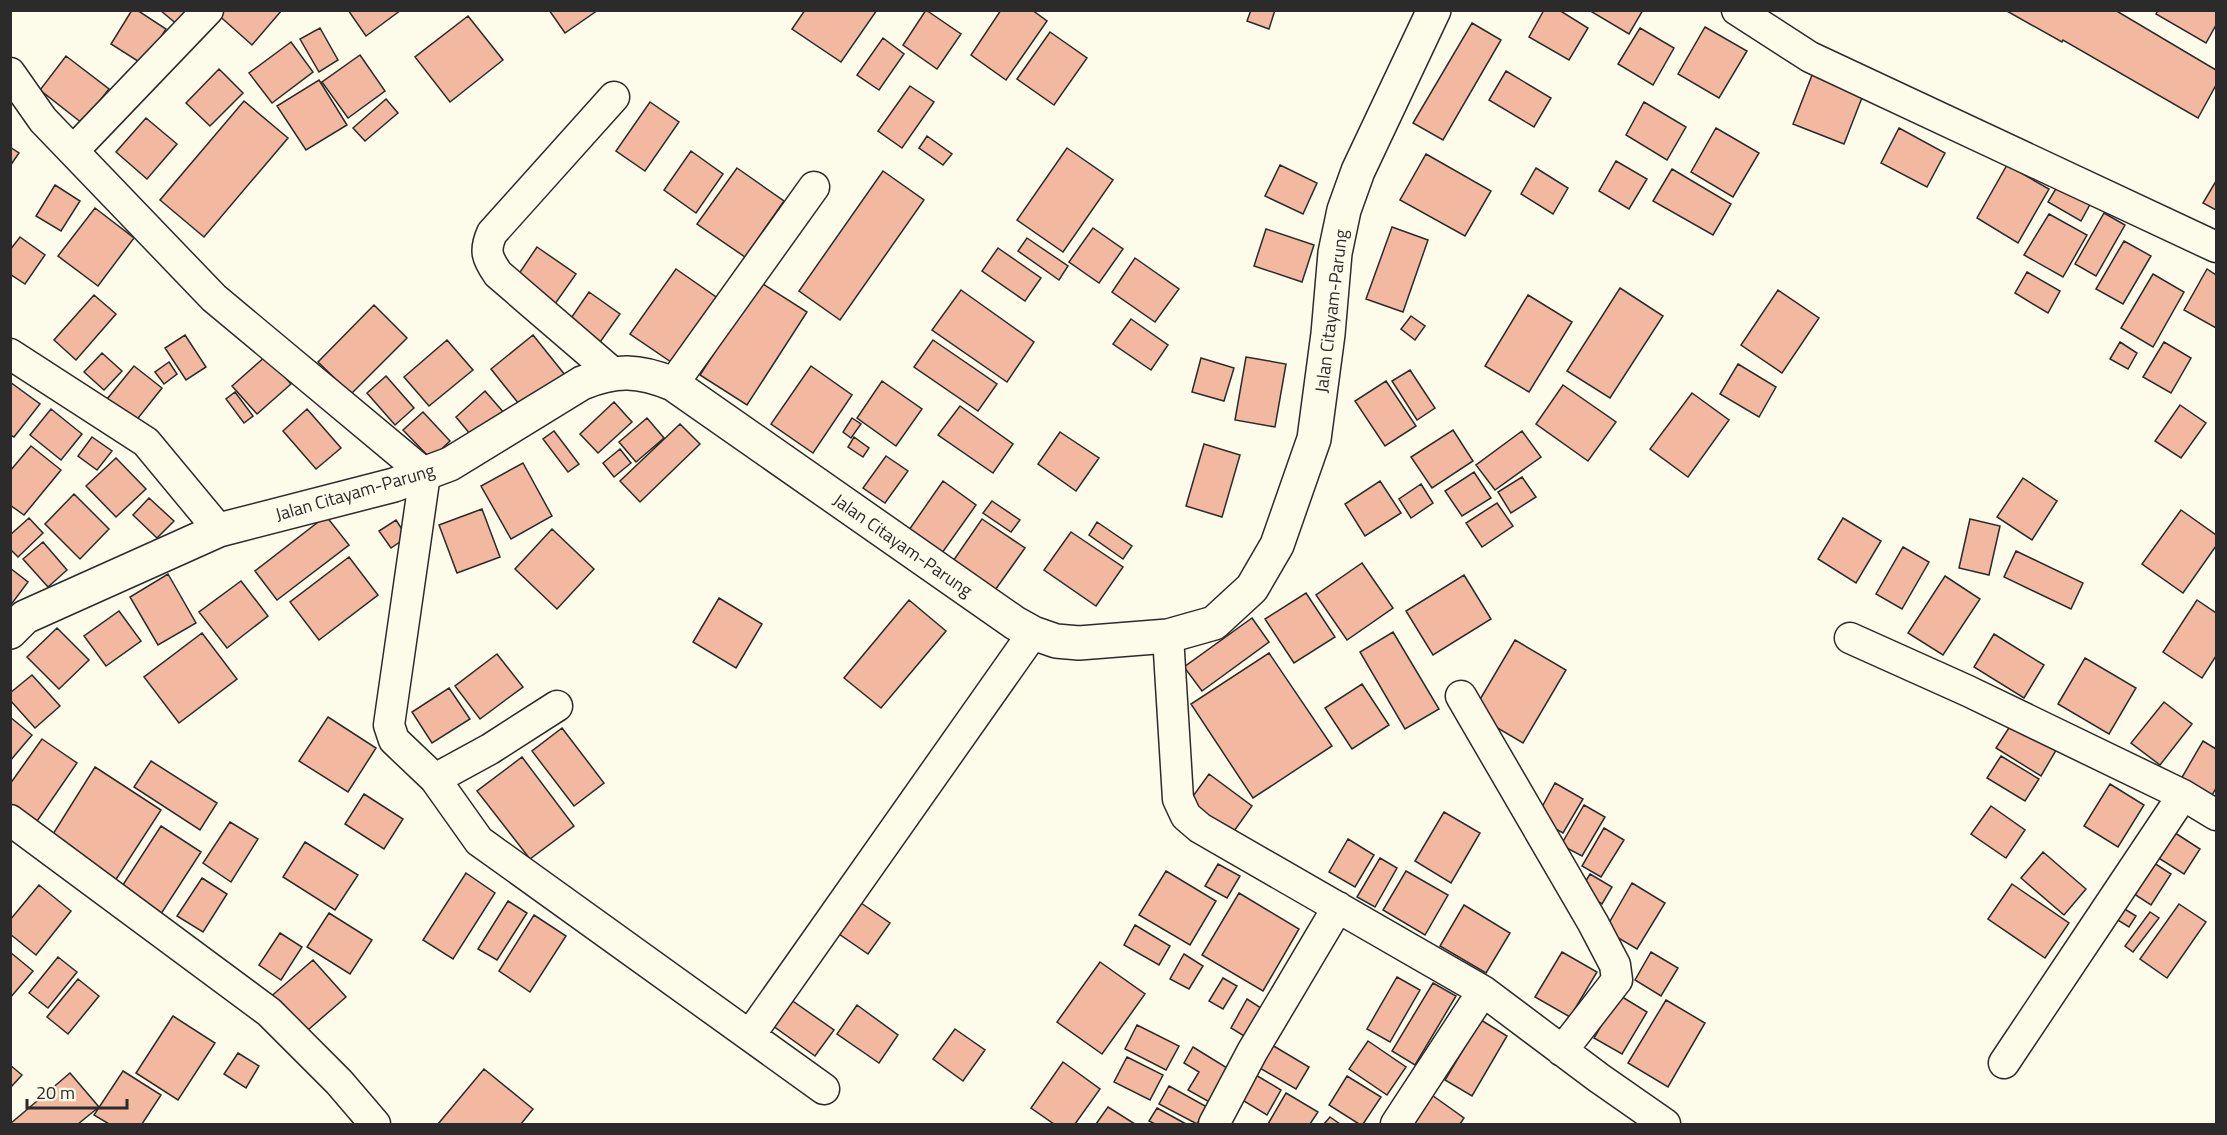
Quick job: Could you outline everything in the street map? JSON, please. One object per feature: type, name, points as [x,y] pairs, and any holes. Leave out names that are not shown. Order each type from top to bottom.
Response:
[{"type":"street","points":[[73,151],[208,10]]},
{"type":"street","name":"Jalan Citayam-Parung","points":[[10,632],[25,617],[219,530],[394,485],[450,464],[582,383],[613,373],[639,373],[673,384],[1033,633],[1056,641],[1079,643],[1168,636],[1214,623],[1252,588],[1276,545],[1314,439],[1328,334],[1335,253],[1344,210],[1358,171],[1434,10]]},
{"type":"street","points":[[1737,10],[1810,57],[2217,247]]},
{"type":"street","points":[[10,73],[43,120],[214,298],[425,474],[389,725],[394,740],[435,779],[479,841],[824,1089]]},
{"type":"street","points":[[613,373],[498,274],[489,261],[486,246],[492,233],[614,97]]},
{"type":"street","points":[[673,384],[814,187]]},
{"type":"street","points":[[10,354],[146,442],[219,530]]},
{"type":"street","points":[[750,1035],[1033,633]]},
{"type":"street","points":[[1168,636],[1178,799],[1186,816],[1200,828],[1483,991],[1665,1125]]},
{"type":"street","points":[[1850,638],[1968,691],[2182,795],[2217,815]]},
{"type":"street","points":[[1461,696],[1615,965],[1617,980],[1562,1051]]},
{"type":"street","points":[[435,779],[490,749],[557,706]]},
{"type":"street","points":[[2004,1063],[2182,795]]},
{"type":"street","points":[[10,820],[269,1012],[332,1075],[375,1125]]},
{"type":"street","points":[[1214,1125],[1252,1052],[1338,907]]},
{"type":"street","points":[[1396,1125],[1483,991]]},
{"type":"building","points":[[132,10],[137,10],[166,29],[144,65],[111,44]]},
{"type":"building","points":[[160,10],[192,10],[179,26]]},
{"type":"building","points":[[217,10],[282,10],[252,45],[215,12]]},
{"type":"building","points":[[348,10],[401,10],[366,36]]},
{"type":"building","points":[[549,10],[598,10],[565,33]]},
{"type":"building","points":[[805,10],[877,10],[841,62],[792,29]]},
{"type":"building","points":[[926,10],[961,34],[937,69],[903,45]]},
{"type":"building","points":[[1001,10],[1032,10],[1047,21],[1006,80],[971,55]]},
{"type":"building","points":[[1251,10],[1275,10],[1269,29],[1247,21]]},
{"type":"building","points":[[1544,10],[1559,10],[1588,28],[1569,60],[1529,37]]},
{"type":"building","points":[[1593,10],[1643,10],[1629,34],[1592,12]]},
{"type":"building","points":[[2005,10],[2115,10],[2216,70],[2216,85],[2198,118],[2063,40],[2062,42]]},
{"type":"building","points":[[2158,10],[2216,10],[2216,25],[2206,43],[2156,14]]},
{"type":"building","points":[[468,16],[503,60],[450,102],[415,57]]},
{"type":"building","points":[[1472,23],[1501,40],[1443,140],[1413,123]]},
{"type":"building","points":[[1705,27],[1747,51],[1719,98],[1678,74]]},
{"type":"building","points":[[320,28],[338,60],[319,72],[300,39]]},
{"type":"building","points":[[1640,28],[1674,48],[1653,85],[1618,64]]},
{"type":"building","points":[[1050,32],[1087,58],[1054,105],[1017,79]]},
{"type":"building","points":[[883,38],[904,54],[879,90],[857,75]]},
{"type":"building","points":[[291,42],[313,72],[272,103],[249,73]]},
{"type":"building","points":[[360,55],[385,91],[348,118],[322,82]]},
{"type":"building","points":[[66,56],[109,89],[82,123],[40,90]]},
{"type":"building","points":[[219,69],[243,93],[210,126],[186,103]]},
{"type":"building","points":[[1814,70],[1865,90],[1844,144],[1793,124]]},
{"type":"building","points":[[1506,71],[1551,98],[1534,127],[1489,100]]},
{"type":"building","points":[[319,80],[347,125],[306,150],[277,106]]},
{"type":"building","points":[[910,86],[934,102],[902,148],[878,131]]},
{"type":"building","points":[[386,99],[398,113],[365,141],[353,128]]},
{"type":"building","points":[[244,101],[288,138],[204,237],[160,200]]},
{"type":"building","points":[[650,102],[679,122],[645,171],[616,151]]},
{"type":"building","points":[[1644,102],[1686,127],[1667,160],[1626,135]]},
{"type":"building","points":[[146,118],[177,144],[147,179],[116,152]]},
{"type":"building","points":[[1716,128],[1759,153],[1733,197],[1691,172]]},
{"type":"building","points":[[1899,128],[1945,153],[1927,187],[1881,163]]},
{"type":"building","points":[[927,136],[952,154],[943,165],[919,148]]},
{"type":"building","points":[[10,147],[19,153],[10,166]]},
{"type":"building","points":[[1067,148],[1113,180],[1063,252],[1017,220]]},
{"type":"building","points":[[691,151],[723,174],[696,213],[664,190]]},
{"type":"building","points":[[1426,154],[1491,191],[1465,236],[1400,200]]},
{"type":"building","points":[[1616,161],[1647,179],[1629,209],[1599,191]]},
{"type":"building","points":[[1280,165],[1317,183],[1303,214],[1265,196]]},
{"type":"building","points":[[2007,165],[2049,189],[2018,243],[1977,218]]},
{"type":"building","points":[[737,168],[784,201],[745,257],[697,224]]},
{"type":"building","points":[[1536,168],[1568,188],[1553,214],[1521,194]]},
{"type":"building","points":[[1672,169],[1731,204],[1713,235],[1653,201]]},
{"type":"building","points":[[883,171],[924,200],[840,320],[799,291]]},
{"type":"building","points":[[2061,180],[2093,199],[2081,221],[2048,202]]},
{"type":"building","points":[[2216,181],[2216,210],[2203,203]]},
{"type":"building","points":[[55,185],[80,201],[61,231],[36,216]]},
{"type":"building","points":[[95,208],[134,238],[98,286],[58,256]]},
{"type":"building","points":[[2104,213],[2125,225],[2096,276],[2075,264]]},
{"type":"building","points":[[2049,214],[2087,235],[2063,277],[2024,255]]},
{"type":"building","points":[[1392,227],[1428,240],[1403,312],[1366,299]]},
{"type":"building","points":[[1093,228],[1123,249],[1099,283],[1069,262]]},
{"type":"building","points":[[1266,229],[1314,245],[1302,282],[1254,266]]},
{"type":"building","points":[[20,237],[45,255],[25,284],[10,274],[10,250]]},
{"type":"building","points":[[1027,238],[1068,266],[1059,280],[1018,251]]},
{"type":"building","points":[[2124,241],[2151,256],[2123,304],[2096,289]]},
{"type":"building","points":[[537,247],[576,274],[550,311],[512,284]]},
{"type":"building","points":[[998,248],[1041,278],[1025,301],[982,271]]},
{"type":"building","points":[[1135,258],[1179,289],[1155,322],[1112,292]]},
{"type":"building","points":[[676,269],[719,299],[674,364],[630,334]]},
{"type":"building","points":[[2207,269],[2216,275],[2216,328],[2184,310]]},
{"type":"building","points":[[2027,272],[2060,291],[2048,313],[2015,293]]},
{"type":"building","points":[[2153,274],[2184,292],[2153,347],[2121,328]]},
{"type":"building","points":[[760,282],[807,312],[747,405],[700,375]]},
{"type":"building","points":[[1620,288],[1663,316],[1610,398],[1567,371]]},
{"type":"building","points":[[961,290],[1034,342],[1007,382],[932,330]]},
{"type":"building","points":[[1778,290],[1819,318],[1782,373],[1741,345]]},
{"type":"building","points":[[589,292],[620,314],[598,345],[567,324]]},
{"type":"building","points":[[94,295],[116,314],[76,360],[54,340]]},
{"type":"building","points":[[1528,295],[1572,322],[1529,392],[1485,366]]},
{"type":"building","points":[[374,305],[407,338],[351,394],[318,362]]},
{"type":"building","points":[[1411,316],[1425,326],[1415,340],[1401,329]]},
{"type":"building","points":[[1131,319],[1168,345],[1151,370],[1113,344]]},
{"type":"building","points":[[185,335],[206,367],[186,380],[165,348]]},
{"type":"building","points":[[533,335],[565,375],[523,409],[491,369]]},
{"type":"building","points":[[447,340],[473,370],[429,406],[404,377]]},
{"type":"building","points":[[933,340],[997,384],[978,411],[914,367]]},
{"type":"building","points":[[2120,342],[2137,353],[2128,369],[2110,359]]},
{"type":"building","points":[[2164,342],[2191,358],[2171,393],[2143,377]]},
{"type":"building","points":[[102,353],[122,371],[104,390],[84,372]]},
{"type":"building","points":[[266,356],[291,384],[257,414],[232,386]]},
{"type":"building","points":[[1246,357],[1286,364],[1275,427],[1235,420]]},
{"type":"building","points":[[1201,358],[1234,368],[1224,401],[1192,392]]},
{"type":"building","points":[[169,362],[177,374],[164,384],[155,372]]},
{"type":"building","points":[[1738,364],[1776,387],[1759,417],[1720,394]]},
{"type":"building","points":[[134,366],[162,388],[131,427],[103,404]]},
{"type":"building","points":[[811,366],[852,395],[813,453],[771,424]]},
{"type":"building","points":[[1410,370],[1435,408],[1417,420],[1392,381]]},
{"type":"building","points":[[386,376],[414,408],[395,425],[367,393]]},
{"type":"building","points":[[882,381],[922,409],[896,446],[857,418]]},
{"type":"building","points":[[1386,381],[1416,426],[1385,446],[1355,401]]},
{"type":"building","points":[[10,382],[40,404],[14,437],[10,435]]},
{"type":"building","points":[[1563,385],[1616,422],[1588,461],[1536,424]]},
{"type":"building","points":[[485,391],[505,414],[475,440],[456,417]]},
{"type":"building","points":[[235,392],[253,416],[244,423],[226,399]]},
{"type":"building","points":[[1692,393],[1729,420],[1688,477],[1650,449]]},
{"type":"building","points":[[614,402],[632,422],[598,453],[580,434]]},
{"type":"building","points":[[2180,405],[2206,423],[2181,458],[2155,441]]},
{"type":"building","points":[[960,406],[1013,444],[993,473],[938,435]]},
{"type":"building","points":[[51,409],[82,434],[61,460],[30,435]]},
{"type":"building","points":[[307,409],[341,448],[316,469],[283,431]]},
{"type":"building","points":[[423,412],[450,441],[431,459],[403,430]]},
{"type":"building","points":[[647,418],[664,438],[636,462],[619,442]]},
{"type":"building","points":[[852,418],[861,424],[851,438],[843,432]]},
{"type":"building","points":[[680,424],[700,444],[640,502],[620,481]]},
{"type":"building","points":[[1453,430],[1473,461],[1432,488],[1411,457]]},
{"type":"building","points":[[554,431],[579,464],[568,472],[543,439]]},
{"type":"building","points":[[1522,431],[1541,457],[1495,490],[1476,465]]},
{"type":"building","points":[[1060,432],[1099,458],[1076,491],[1038,464]]},
{"type":"building","points":[[92,437],[112,451],[97,470],[78,456]]},
{"type":"building","points":[[854,437],[869,448],[863,457],[848,447]]},
{"type":"building","points":[[1204,444],[1240,455],[1222,517],[1186,506]]},
{"type":"building","points":[[31,446],[61,470],[24,515],[10,505],[10,471]]},
{"type":"building","points":[[620,449],[631,463],[614,477],[603,463]]},
{"type":"building","points":[[886,456],[908,471],[885,503],[863,488]]},
{"type":"building","points":[[116,458],[146,489],[116,517],[86,486]]},
{"type":"building","points":[[523,463],[552,516],[511,539],[481,486]]},
{"type":"building","points":[[1474,472],[1491,498],[1462,516],[1445,491]]},
{"type":"building","points":[[1522,477],[1536,497],[1511,513],[1498,492]]},
{"type":"building","points":[[2023,478],[2057,501],[2032,540],[1997,517]]},
{"type":"building","points":[[943,481],[976,505],[942,553],[909,530]]},
{"type":"building","points":[[1380,481],[1401,513],[1365,536],[1345,504]]},
{"type":"building","points":[[1421,484],[1433,503],[1411,518],[1399,499]]},
{"type":"building","points":[[74,494],[109,529],[80,559],[45,524]]},
{"type":"building","points":[[149,498],[174,521],[157,538],[133,515]]},
{"type":"building","points":[[992,501],[1020,520],[1011,532],[983,513]]},
{"type":"building","points":[[1497,503],[1513,526],[1482,547],[1466,523]]},
{"type":"building","points":[[482,509],[500,557],[457,573],[439,525]]},
{"type":"building","points":[[2181,510],[2216,535],[2216,546],[2183,593],[2142,564]]},
{"type":"building","points":[[326,516],[349,545],[277,600],[255,571]]},
{"type":"building","points":[[29,518],[43,533],[18,557],[10,549],[10,535]]},
{"type":"building","points":[[1843,518],[1881,541],[1856,583],[1818,559]]},
{"type":"building","points":[[982,519],[1025,548],[993,593],[951,564]]},
{"type":"building","points":[[1970,519],[2000,526],[1989,575],[1959,568]]},
{"type":"building","points":[[396,520],[407,537],[391,548],[379,531]]},
{"type":"building","points":[[1097,522],[1132,546],[1123,559],[1089,535]]},
{"type":"building","points":[[552,529],[594,569],[557,609],[515,569]]},
{"type":"building","points":[[1071,532],[1123,567],[1096,606],[1044,570]]},
{"type":"building","points":[[43,542],[67,570],[48,587],[23,559]]},
{"type":"building","points":[[1903,547],[1929,562],[1902,609],[1876,594]]},
{"type":"building","points":[[2016,551],[2083,583],[2071,609],[2004,577]]},
{"type":"building","points":[[349,557],[378,595],[319,640],[290,602]]},
{"type":"building","points":[[1362,563],[1393,608],[1347,640],[1316,595]]},
{"type":"building","points":[[10,568],[28,582],[10,606]]},
{"type":"building","points":[[168,574],[196,623],[158,645],[130,597]]},
{"type":"building","points":[[1464,575],[1491,619],[1433,655],[1406,611]]},
{"type":"building","points":[[1945,576],[1980,599],[1943,655],[1908,633]]},
{"type":"building","points":[[241,581],[268,616],[227,648],[199,612]]},
{"type":"building","points":[[1306,593],[1335,637],[1294,663],[1265,619]]},
{"type":"building","points":[[719,598],[762,624],[736,668],[693,642]]},
{"type":"building","points":[[909,600],[946,631],[881,708],[844,678]]},
{"type":"building","points":[[2197,600],[2216,613],[2216,656],[2202,678],[2163,652]]},
{"type":"building","points":[[119,611],[141,641],[106,666],[84,636]]},
{"type":"building","points":[[1252,618],[1269,642],[1202,691],[1184,667]]},
{"type":"building","points":[[57,628],[89,660],[59,689],[27,657]]},
{"type":"building","points":[[1393,632],[1439,709],[1405,729],[1360,652]]},
{"type":"building","points":[[202,633],[237,679],[179,723],[144,677]]},
{"type":"building","points":[[1994,634],[2044,665],[2024,698],[1974,667]]},
{"type":"building","points":[[1515,640],[1566,670],[1523,743],[1472,713]]},
{"type":"building","points":[[1269,653],[1332,746],[1253,798],[1191,704]]},
{"type":"building","points":[[497,654],[523,687],[480,719],[455,686]]},
{"type":"building","points":[[2085,658],[2136,688],[2109,734],[2058,704]]},
{"type":"building","points":[[32,675],[60,706],[35,728],[10,700],[10,693]]},
{"type":"building","points":[[1362,684],[1389,725],[1352,749],[1325,708]]},
{"type":"building","points":[[449,688],[470,719],[432,743],[412,712]]},
{"type":"building","points":[[2164,702],[2192,724],[2160,765],[2131,743]]},
{"type":"building","points":[[10,717],[32,735],[10,761]]},
{"type":"building","points":[[328,717],[376,748],[348,792],[299,761]]},
{"type":"building","points":[[2014,720],[2058,747],[2041,776],[1996,748]]},
{"type":"building","points":[[562,728],[604,783],[574,806],[532,751]]},
{"type":"building","points":[[42,739],[77,763],[33,827],[10,812],[10,784]]},
{"type":"building","points":[[2203,741],[2216,749],[2216,788],[2211,797],[2181,779]]},
{"type":"building","points":[[2001,756],[2039,779],[2025,801],[1987,778]]},
{"type":"building","points":[[522,757],[574,826],[530,859],[477,791]]},
{"type":"building","points":[[151,761],[217,803],[200,830],[134,787]]},
{"type":"building","points":[[95,767],[161,810],[113,884],[48,842]]},
{"type":"building","points":[[1209,774],[1252,806],[1232,834],[1188,803]]},
{"type":"building","points":[[1555,783],[1583,799],[1563,833],[1536,818]]},
{"type":"building","points":[[2110,784],[2144,805],[2118,847],[2084,826]]},
{"type":"building","points":[[364,794],[403,819],[384,849],[345,824]]},
{"type":"building","points":[[1584,805],[1605,817],[1582,856],[1561,845]]},
{"type":"building","points":[[1991,806],[2025,830],[2006,858],[1971,834]]},
{"type":"building","points":[[1444,812],[1480,833],[1451,883],[1415,861]]},
{"type":"building","points":[[230,822],[258,839],[231,882],[203,863]]},
{"type":"building","points":[[161,826],[201,852],[157,920],[117,894]]},
{"type":"building","points":[[2166,827],[2200,849],[2184,874],[2149,852]]},
{"type":"building","points":[[1604,828],[1624,840],[1601,877],[1582,866]]},
{"type":"building","points":[[1348,839],[1374,855],[1355,887],[1329,872]]},
{"type":"building","points":[[305,842],[358,875],[335,910],[283,877]]},
{"type":"building","points":[[2043,852],[2086,889],[2064,915],[2021,878]]},
{"type":"building","points":[[2145,857],[2171,874],[2151,905],[2125,888]]},
{"type":"building","points":[[1380,858],[1397,868],[1375,907],[1357,897]]},
{"type":"building","points":[[1218,864],[1240,876],[1227,898],[1205,886]]},
{"type":"building","points":[[1166,871],[1216,901],[1190,945],[1139,915]]},
{"type":"building","points":[[1406,871],[1448,895],[1425,935],[1383,910]]},
{"type":"building","points":[[466,873],[495,893],[453,959],[423,940]]},
{"type":"building","points":[[1590,874],[1612,887],[1602,904],[1580,891]]},
{"type":"building","points":[[202,878],[227,894],[203,932],[177,916]]},
{"type":"building","points":[[1632,883],[1665,903],[1637,949],[1605,930]]},
{"type":"building","points":[[2012,884],[2069,923],[2045,958],[1988,919]]},
{"type":"building","points":[[39,885],[71,911],[36,955],[10,934],[10,920]]},
{"type":"building","points":[[1239,893],[1299,929],[1263,991],[1202,955]]},
{"type":"building","points":[[508,901],[527,913],[497,960],[478,949]]},
{"type":"building","points":[[861,903],[890,923],[868,954],[839,934]]},
{"type":"building","points":[[2115,903],[2136,916],[2129,927],[2108,914]]},
{"type":"building","points":[[2179,904],[2206,922],[2167,978],[2140,959]]},
{"type":"building","points":[[1464,905],[1510,933],[1486,973],[1440,946]]},
{"type":"building","points":[[2150,912],[2159,918],[2133,952],[2125,946]]},
{"type":"building","points":[[329,913],[372,940],[350,974],[307,947]]},
{"type":"building","points":[[534,915],[566,936],[530,992],[499,971]]},
{"type":"building","points":[[1135,925],[1170,946],[1159,965],[1124,945]]},
{"type":"building","points":[[280,933],[302,947],[281,980],[259,965]]},
{"type":"building","points":[[10,952],[33,971],[10,998]]},
{"type":"building","points":[[1562,952],[1597,972],[1570,1017],[1535,997]]},
{"type":"building","points":[[1651,952],[1678,968],[1661,996],[1635,980]]},
{"type":"building","points":[[1184,954],[1203,966],[1189,989],[1170,979]]},
{"type":"building","points":[[58,957],[77,972],[48,1008],[29,993]]},
{"type":"building","points":[[313,960],[346,997],[301,1036],[268,999]]},
{"type":"building","points":[[1100,962],[1145,994],[1102,1054],[1057,1022]]},
{"type":"building","points":[[1397,977],[1420,990],[1390,1042],[1367,1029]]},
{"type":"building","points":[[1223,978],[1237,986],[1223,1009],[1209,1001]]},
{"type":"building","points":[[78,979],[99,996],[68,1034],[47,1017]]},
{"type":"building","points":[[1433,983],[1456,996],[1415,1065],[1392,1051]]},
{"type":"building","points":[[1619,995],[1647,1012],[1622,1054],[1594,1038]]},
{"type":"building","points":[[787,997],[834,1030],[815,1056],[769,1023]]},
{"type":"building","points":[[1247,999],[1261,1008],[1244,1036],[1231,1028]]},
{"type":"building","points":[[1666,1000],[1705,1023],[1668,1087],[1628,1063]]},
{"type":"building","points":[[857,1005],[898,1035],[879,1063],[837,1034]]},
{"type":"building","points":[[173,1016],[215,1043],[178,1100],[136,1073]]},
{"type":"building","points":[[1481,1020],[1507,1036],[1472,1096],[1445,1080]]},
{"type":"building","points":[[1137,1025],[1179,1046],[1166,1070],[1125,1049]]},
{"type":"building","points":[[955,1029],[985,1050],[963,1081],[933,1059]]},
{"type":"building","points":[[1368,1041],[1406,1067],[1387,1095],[1349,1069]]},
{"type":"building","points":[[1272,1045],[1309,1067],[1296,1089],[1258,1067]]},
{"type":"building","points":[[1193,1047],[1232,1071],[1213,1104],[1188,1090],[1199,1072],[1184,1063]]},
{"type":"building","points":[[238,1053],[259,1066],[246,1088],[224,1074]]},
{"type":"building","points":[[1127,1057],[1163,1075],[1150,1100],[1114,1082]]},
{"type":"building","points":[[1063,1062],[1100,1089],[1075,1124],[1054,1124],[1031,1108]]},
{"type":"building","points":[[10,1065],[22,1075],[10,1088]]},
{"type":"building","points":[[484,1069],[533,1109],[521,1124],[438,1124]]},
{"type":"building","points":[[123,1071],[161,1095],[142,1124],[109,1124],[94,1115]]},
{"type":"building","points":[[1249,1071],[1281,1090],[1267,1115],[1234,1095]]},
{"type":"building","points":[[70,1073],[99,1107],[78,1124],[10,1124]]},
{"type":"building","points":[[1347,1076],[1381,1097],[1363,1124],[1359,1124],[1329,1105]]},
{"type":"building","points":[[1169,1086],[1207,1107],[1197,1124],[1159,1104]]},
{"type":"building","points":[[1286,1093],[1318,1112],[1310,1124],[1268,1124]]},
{"type":"building","points":[[1429,1093],[1464,1118],[1460,1124],[1407,1124]]},
{"type":"building","points":[[1108,1107],[1135,1124],[1096,1124]]},
{"type":"building","points":[[1157,1108],[1186,1124],[1155,1124],[1149,1121]]},
{"type":"building","points":[[1330,1117],[1340,1124],[1324,1124]]}]
